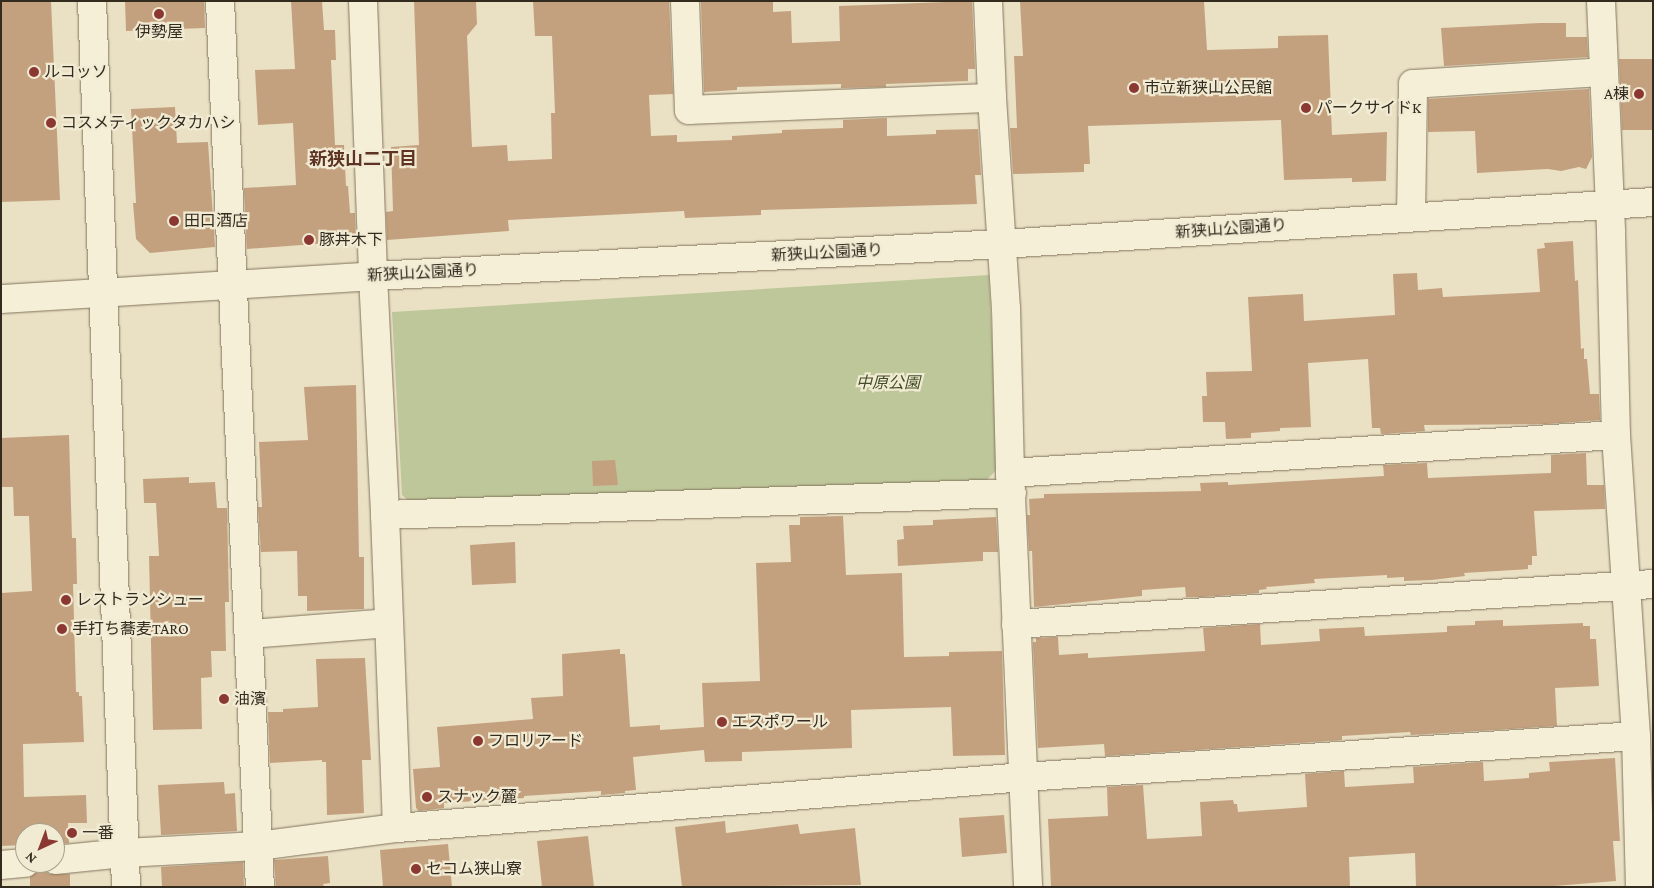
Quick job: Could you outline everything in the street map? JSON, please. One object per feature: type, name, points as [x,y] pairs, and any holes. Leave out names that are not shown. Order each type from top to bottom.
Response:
[{"type":"street","points":[[92,1],[126,887]]},
{"type":"street","points":[[220,1],[231,284],[250,634],[260,887]]},
{"type":"street","points":[[363,1],[373,276],[386,515],[388,623],[397,828]]},
{"type":"street","points":[[685,1],[689,110],[992,98]]},
{"type":"street","points":[[988,1],[992,98],[1002,244],[1028,887]]},
{"type":"street","points":[[1601,1],[1616,435],[1636,736],[1640,887]]},
{"type":"street","points":[[1411,218],[1413,84],[1604,72]]},
{"type":"street","name":"新狭山公園通り","points":[[1,299],[373,276],[1002,244],[1653,202]]},
{"type":"street","points":[[386,515],[1011,483],[1616,435]]},
{"type":"street","points":[[1016,624],[1653,584]]},
{"type":"street","points":[[250,634],[388,623]]},
{"type":"street","points":[[65,859],[258,846],[397,828],[1024,777],[1636,736]]},
{"type":"street","points":[[1,865],[15,864]]},
{"type":"green space","name":"中原公園","points":[[989,275],[998,468],[985,482],[410,502],[402,495],[392,312]]},
{"type":"building","points":[[1,1],[51,1],[60,200],[1,202]]},
{"type":"building","points":[[125,1],[204,1],[205,28],[126,31]]},
{"type":"building","points":[[291,1],[322,1],[324,30],[335,30],[336,60],[331,60],[335,145],[344,145],[346,186],[348,186],[350,213],[355,213],[356,241],[247,249],[244,188],[296,185],[293,123],[258,125],[255,70],[295,69]]},
{"type":"building","points":[[414,1],[476,1],[477,24],[467,36],[472,147],[507,145],[508,161],[552,159],[551,113],[555,113],[552,36],[535,36],[533,1],[669,1],[673,94],[649,95],[651,136],[677,135],[677,142],[732,140],[732,136],[782,133],[782,130],[843,128],[843,120],[887,118],[887,136],[936,134],[936,130],[978,129],[981,175],[975,175],[977,204],[761,210],[761,215],[685,218],[684,211],[508,220],[509,231],[387,240],[386,212],[393,211],[391,147],[419,145]]},
{"type":"building","points":[[773,1],[773,12],[791,11],[792,43],[840,41],[839,6],[972,1],[975,69],[968,69],[968,81],[886,84],[886,87],[841,88],[841,84],[737,87],[737,90],[704,92],[701,2]]},
{"type":"building","points":[[1020,1],[1204,1],[1207,50],[1278,48],[1278,36],[1328,35],[1332,135],[1387,132],[1386,181],[1352,182],[1352,178],[1284,180],[1281,120],[1088,126],[1090,164],[1084,164],[1084,172],[1013,174],[1010,128],[1017,128],[1014,56],[1023,56]]},
{"type":"building","points":[[1566,23],[1566,37],[1587,37],[1588,57],[1444,66],[1441,28]]},
{"type":"building","name":"A棟","points":[[1619,59],[1653,59],[1653,130],[1622,130]]},
{"type":"building","points":[[1589,89],[1592,157],[1586,169],[1579,167],[1561,171],[1548,169],[1477,173],[1475,131],[1428,132],[1428,99]]},
{"type":"building","points":[[175,107],[177,143],[208,142],[215,247],[150,253],[136,239],[133,203],[136,203],[131,109]]},
{"type":"building","points":[[1573,241],[1575,281],[1578,280],[1581,349],[1584,348],[1584,359],[1587,359],[1590,394],[1599,394],[1600,420],[1546,424],[1424,425],[1425,431],[1381,434],[1380,428],[1372,428],[1368,359],[1308,363],[1311,427],[1280,428],[1280,431],[1251,433],[1251,438],[1226,439],[1225,422],[1203,422],[1202,396],[1207,396],[1206,372],[1252,371],[1248,297],[1303,294],[1304,321],[1395,315],[1393,274],[1417,273],[1418,290],[1442,288],[1443,297],[1540,292],[1537,249],[1545,248],[1544,243]]},
{"type":"building","points":[[356,385],[359,557],[364,557],[364,609],[307,611],[307,596],[298,596],[297,551],[261,552],[258,507],[262,507],[259,442],[308,440],[304,387]]},
{"type":"building","points":[[69,435],[72,538],[76,538],[77,584],[73,584],[76,692],[79,692],[79,696],[82,696],[84,742],[23,744],[24,797],[86,795],[87,823],[68,823],[69,843],[65,843],[65,823],[15,823],[15,845],[1,846],[1,593],[32,591],[29,516],[14,516],[13,487],[1,487],[1,438]]},
{"type":"building","points":[[1586,453],[1587,485],[1604,485],[1605,509],[1534,511],[1537,556],[1532,556],[1532,565],[1528,565],[1528,569],[1464,573],[1465,576],[1432,580],[1404,581],[1404,577],[1387,578],[1387,575],[1314,579],[1315,583],[1266,587],[1267,589],[1259,590],[1259,593],[1201,597],[1186,597],[1185,587],[1142,590],[1142,596],[1034,607],[1032,551],[1029,551],[1027,515],[1030,515],[1029,499],[1044,498],[1044,494],[1201,491],[1200,483],[1228,482],[1228,485],[1384,476],[1383,465],[1427,463],[1428,478],[1551,473],[1551,455]]},
{"type":"building","points":[[615,460],[618,485],[593,486],[592,461]]},
{"type":"building","points":[[189,477],[189,483],[215,482],[217,508],[227,508],[229,602],[225,602],[226,651],[211,651],[212,677],[201,678],[202,729],[153,730],[149,556],[159,556],[156,503],[144,503],[143,479]]},
{"type":"building","points":[[843,516],[846,575],[902,573],[904,657],[949,656],[949,652],[1002,651],[1005,755],[953,756],[951,707],[851,710],[852,748],[742,752],[742,761],[705,762],[704,750],[633,757],[636,790],[625,791],[625,793],[601,795],[601,791],[524,796],[524,798],[444,803],[444,808],[419,811],[416,808],[413,769],[440,767],[437,727],[533,719],[531,698],[563,696],[562,654],[620,649],[620,654],[625,654],[630,727],[660,725],[660,730],[704,727],[702,683],[760,681],[756,563],[791,562],[789,525],[800,525],[800,517]]},
{"type":"building","points":[[996,517],[998,552],[983,552],[983,561],[898,566],[897,540],[904,539],[903,526],[933,525],[933,520]]},
{"type":"building","points":[[515,542],[516,583],[472,585],[470,545]]},
{"type":"building","points":[[1503,620],[1503,626],[1583,623],[1583,626],[1590,626],[1590,639],[1596,639],[1599,686],[1555,688],[1557,726],[1411,735],[1410,732],[1342,736],[1342,740],[1105,756],[1104,744],[1038,748],[1033,642],[1036,642],[1036,638],[1058,637],[1059,655],[1088,653],[1088,658],[1205,651],[1203,628],[1260,624],[1261,645],[1320,641],[1319,629],[1364,627],[1365,636],[1447,632],[1447,626],[1475,625],[1475,621]]},
{"type":"building","points":[[365,658],[371,760],[362,760],[364,813],[327,815],[326,762],[322,762],[322,760],[270,763],[268,712],[318,707],[316,659]]},
{"type":"building","points":[[1615,758],[1620,841],[1613,841],[1616,881],[1542,887],[1416,887],[1415,853],[1349,857],[1350,887],[1051,887],[1048,819],[1108,816],[1107,787],[1143,785],[1147,839],[1202,836],[1200,802],[1233,800],[1234,804],[1237,804],[1238,812],[1307,807],[1305,774],[1344,771],[1345,787],[1414,783],[1413,767],[1483,762],[1484,781],[1529,778],[1529,773],[1550,771],[1549,762]]},
{"type":"building","points":[[224,782],[225,794],[235,793],[237,831],[161,835],[158,785]]},
{"type":"building","points":[[1004,815],[1007,853],[962,857],[959,818]]},
{"type":"building","points":[[725,821],[726,833],[798,824],[800,834],[855,828],[861,885],[682,887],[675,827]]},
{"type":"building","points":[[588,836],[594,887],[542,887],[537,841]]},
{"type":"building","name":"セコム狭山寮","points":[[448,844],[452,887],[383,887],[380,850]]},
{"type":"building","points":[[328,856],[330,883],[323,884],[324,887],[276,887],[274,860]]},
{"type":"building","points":[[243,862],[244,887],[162,887],[161,867]]},
{"type":"building","points":[[35,873],[70,874],[70,887],[30,887],[30,877]]},
{"type":"place","name":"伊勢屋","points":[[159,14]]},
{"type":"place","name":"ルコッソ","points":[[34,72]]},
{"type":"place","name":"市立新狭山公民館","points":[[1134,88]]},
{"type":"place","name":"A棟","points":[[1639,94]]},
{"type":"place","name":"パークサイドK","points":[[1306,108]]},
{"type":"place","name":"コスメティックタカハシ","points":[[51,123]]},
{"type":"place","name":"田口酒店","points":[[174,221]]},
{"type":"place","name":"豚丼木下","points":[[309,240]]},
{"type":"place","name":"レストランシュー","points":[[66,600]]},
{"type":"place","name":"手打ち蕎麦TARO","points":[[62,629]]},
{"type":"place","name":"油濱","points":[[224,699]]},
{"type":"place","name":"エスポワール","points":[[722,722]]},
{"type":"place","name":"フロリアード","points":[[478,741]]},
{"type":"place","name":"スナック麓","points":[[427,797]]},
{"type":"place","name":"一番","points":[[72,833]]},
{"type":"place","name":"セコム狭山寮","points":[[416,869]]},
{"type":"district","name":"新狭山二丁目","points":[[363,159]]}]
